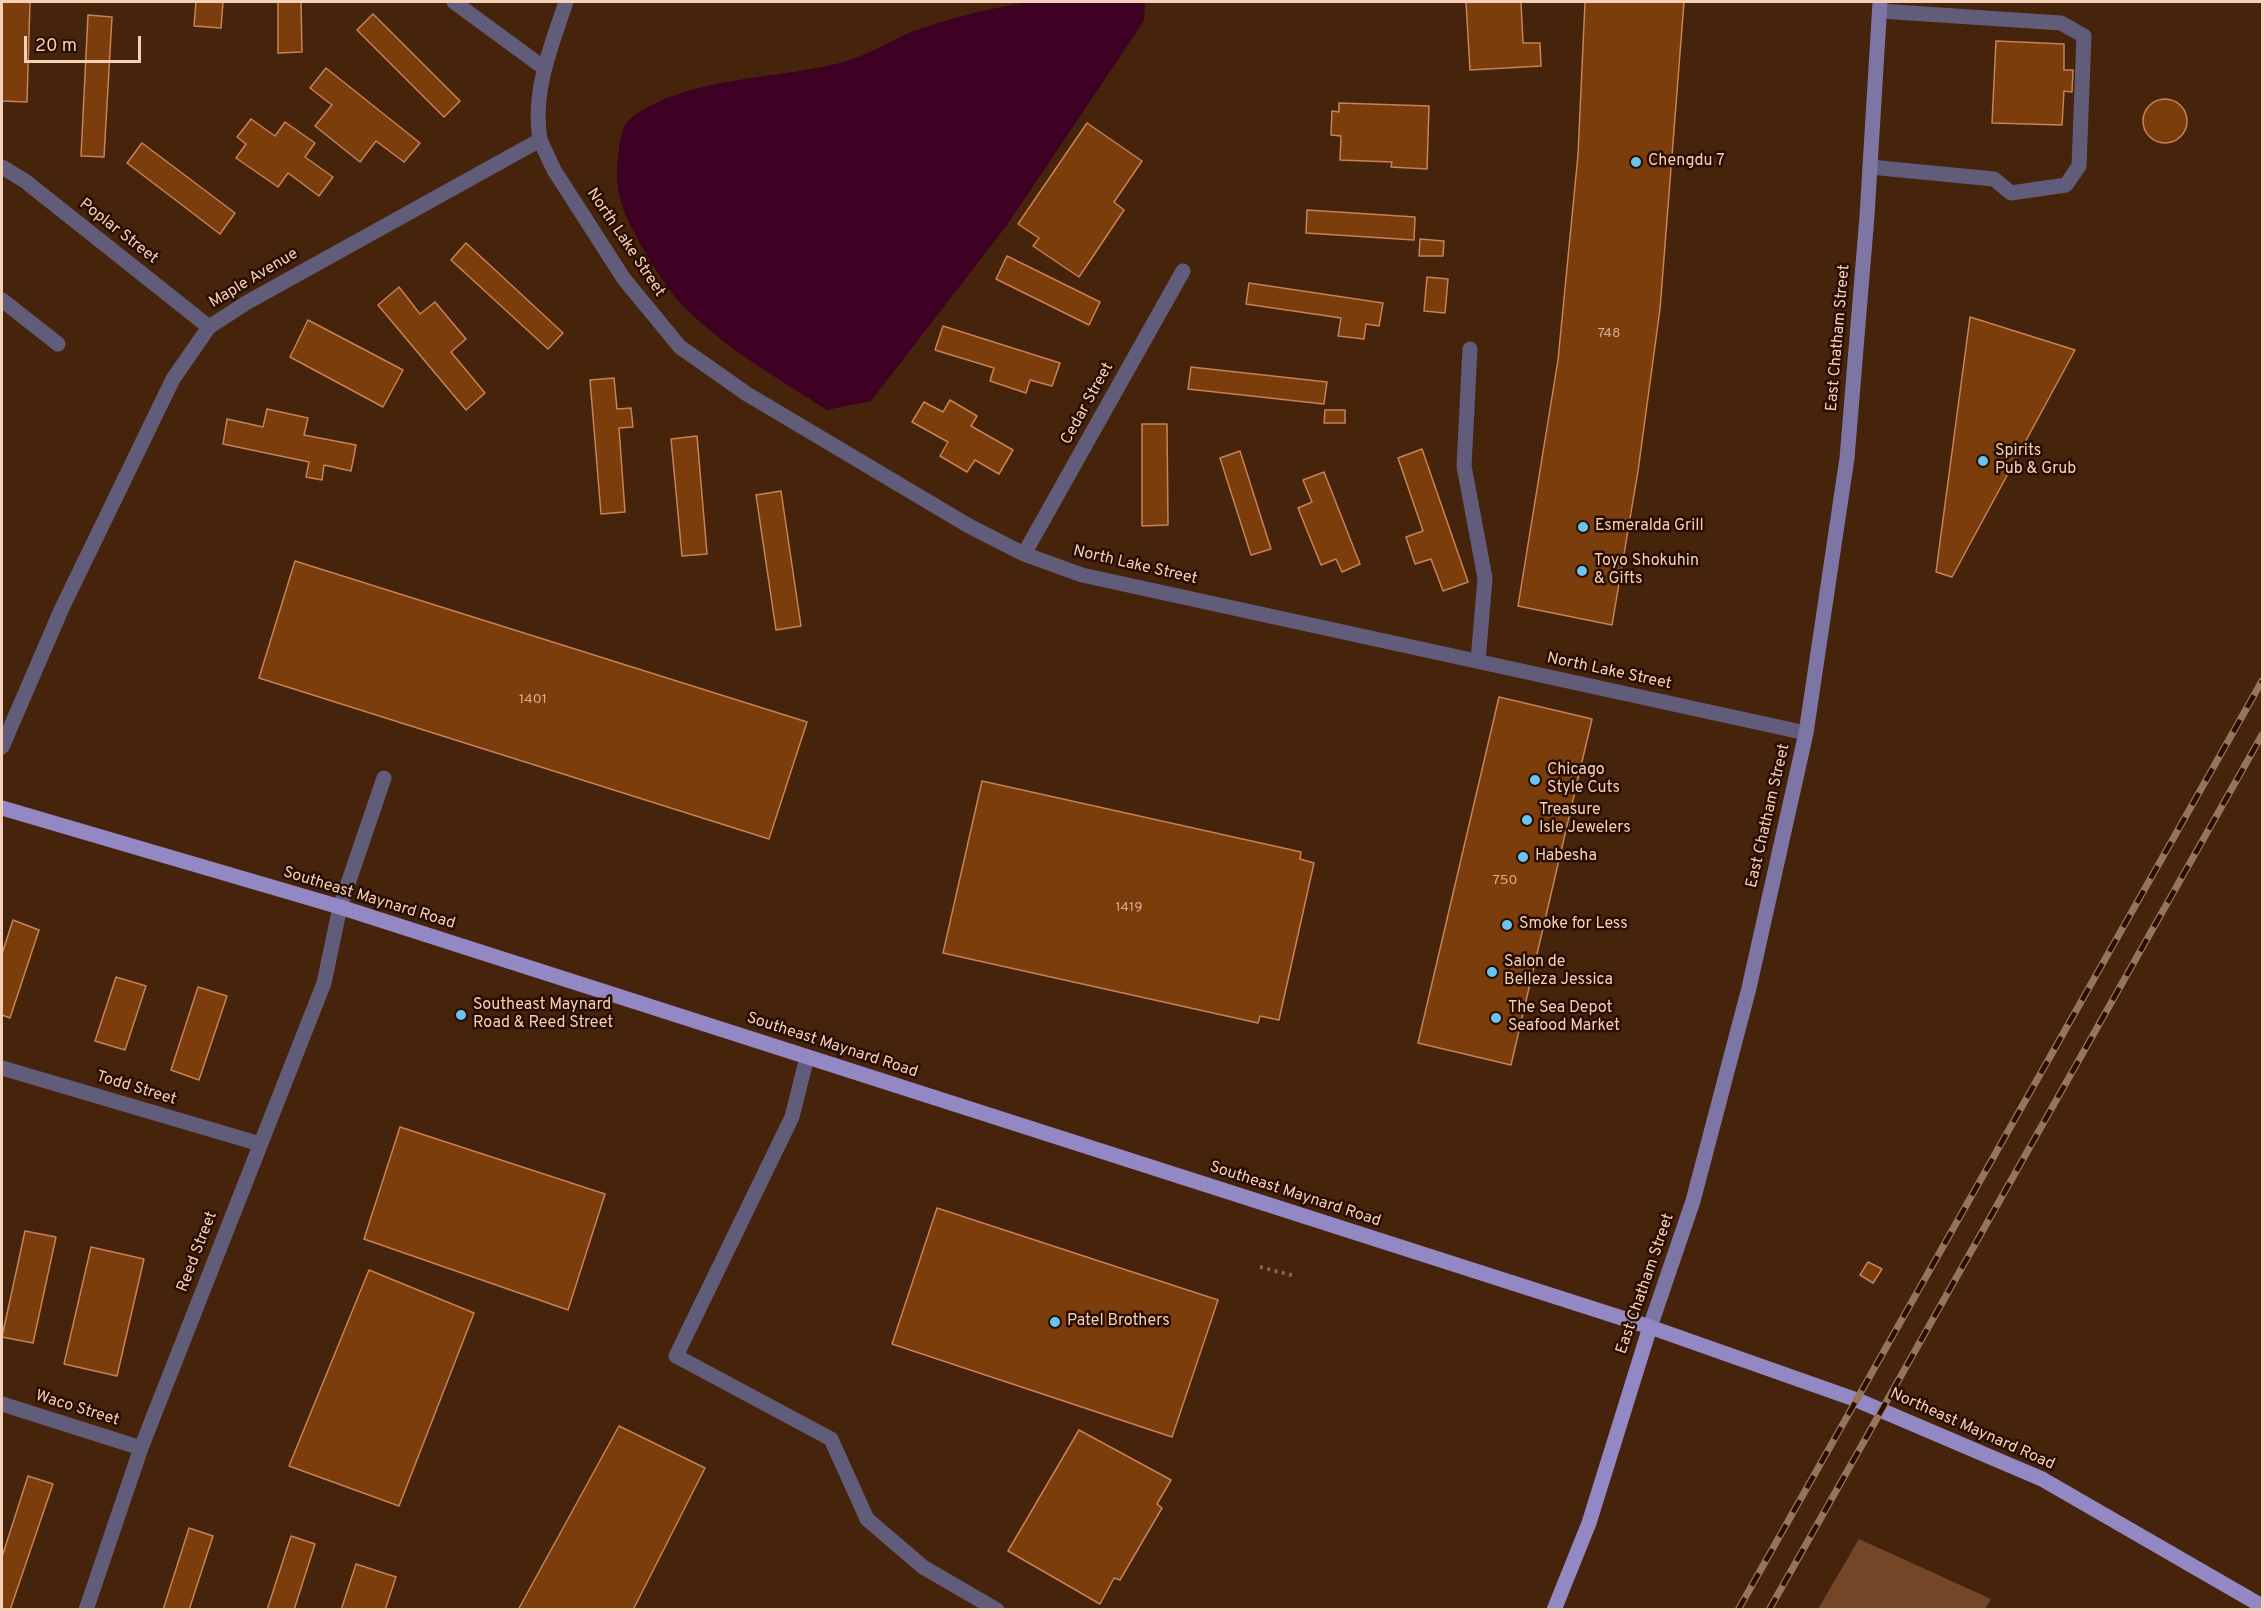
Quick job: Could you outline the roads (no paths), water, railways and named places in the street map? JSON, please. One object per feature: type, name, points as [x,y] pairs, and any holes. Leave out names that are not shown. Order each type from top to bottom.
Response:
[{"type":"main road","name":"East Chatham Street","points":[[1554,1610],[1589,1523],[1650,1327],[1694,1201],[1749,988],[1806,733],[1847,458],[1880,6]]},
{"type":"main road","name":"Southeast Maynard Road","points":[[2,808],[340,908],[1650,1327]]},
{"type":"main road","name":"Northeast Maynard Road","points":[[1650,1327],[1865,1403],[2042,1479],[2262,1606]]},
{"type":"street","points":[[454,2],[544,68]]},
{"type":"street","points":[[540,140],[537,105],[544,68],[566,2]]},
{"type":"street","points":[[1870,167],[1994,180],[2011,193],[2066,185],[2079,166],[2084,36],[2061,23],[1880,6]]},
{"type":"street","name":"Maple Avenue","points":[[2,747],[62,608],[173,379],[209,327],[262,293],[540,140]]},
{"type":"street","name":"North Lake Street","points":[[540,140],[554,170],[624,279],[680,347],[747,394],[862,464],[969,526],[1024,554],[1082,574],[1806,733]]},
{"type":"street","name":"Poplar Street","points":[[2,167],[25,181],[209,327]]},
{"type":"street","name":"Cedar Street","points":[[1024,554],[1183,271]]},
{"type":"street","points":[[2,300],[58,344]]},
{"type":"street","points":[[1470,349],[1464,466],[1485,578],[1478,661]]},
{"type":"street","name":"Reed Street","points":[[86,1610],[141,1448],[324,983],[340,908],[384,778]]},
{"type":"street","points":[[807,1057],[792,1117],[676,1356],[831,1439],[867,1519],[923,1567],[997,1610]]},
{"type":"street","name":"Todd Street","points":[[2,1068],[260,1144]]},
{"type":"street","name":"Waco Street","points":[[2,1404],[141,1448]]},
{"type":"railway","points":[[1738,1610],[2262,681]]},
{"type":"railway","points":[[1769,1610],[2262,735]]},
{"type":"place","name":"Chengdu 7","points":[[1636,162]]},
{"type":"place","name":"Spirits Pub & Grub","points":[[1983,461]]},
{"type":"place","name":"Esmeralda Grill","points":[[1583,527]]},
{"type":"place","name":"Toyo Shokuhin & Gifts","points":[[1582,571]]},
{"type":"place","name":"Chicago Style Cuts","points":[[1535,780]]},
{"type":"place","name":"Treasure Isle Jewelers","points":[[1527,820]]},
{"type":"place","name":"Habesha","points":[[1523,857]]},
{"type":"place","name":"Smoke for Less","points":[[1507,925]]},
{"type":"place","name":"Salon de Belleza Jessica","points":[[1492,972]]},
{"type":"place","name":"Southeast Maynard Road & Reed Street","points":[[461,1015]]},
{"type":"place","name":"The Sea Depot Seafood Market","points":[[1496,1018]]},
{"type":"place","name":"Patel Brothers","points":[[1055,1322]]}]
